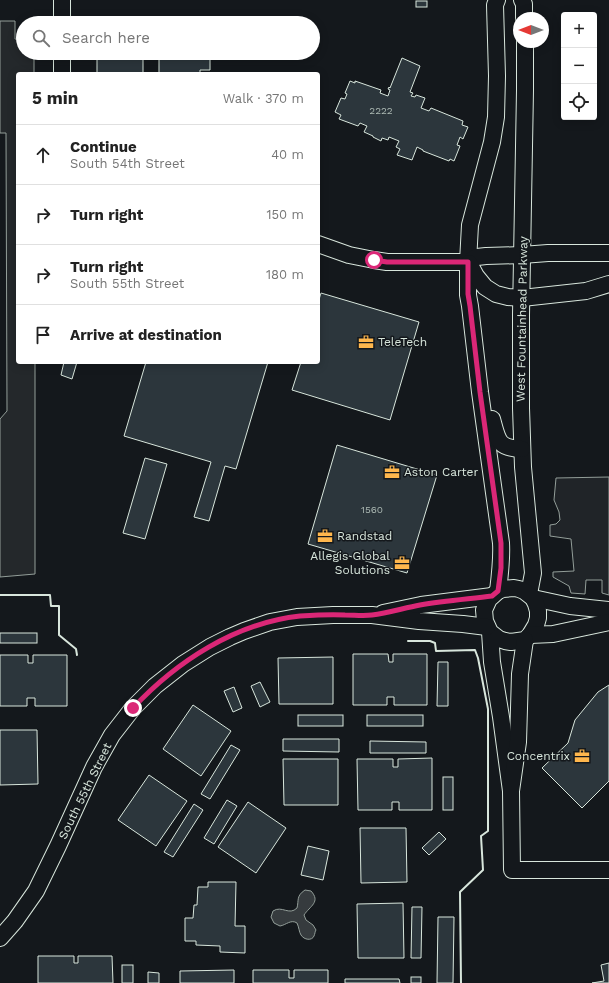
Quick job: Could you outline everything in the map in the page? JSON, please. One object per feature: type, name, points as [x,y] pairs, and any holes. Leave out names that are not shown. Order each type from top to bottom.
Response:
[{"type":"street","points":[[62,0],[62,16]]},
{"type":"street","points":[[495,594],[501,568],[502,547],[468,294],[468,262],[470,225],[492,142],[496,117],[497,76],[495,5],[498,0]]},
{"type":"street","points":[[522,0],[524,4],[524,12]]},
{"type":"street","name":"West Fountainhead Parkway","points":[[525,48],[526,90],[523,191],[521,408],[524,489],[533,573],[531,596]]},
{"type":"street","points":[[62,60],[62,72]]},
{"type":"street","points":[[320,245],[349,255],[374,260],[400,262],[468,262],[477,257],[486,256],[548,253],[609,253]]},
{"type":"street","points":[[468,262],[485,288],[496,294],[508,297],[522,298],[586,291],[609,284]]},
{"type":"street","points":[[480,392],[490,413],[499,440],[503,445],[522,450]]},
{"type":"street","points":[[609,610],[570,606],[531,596],[524,591],[514,588],[502,589],[495,594],[489,599],[484,610],[511,791],[512,870],[609,870]]},
{"type":"street","name":"South 55th Street","points":[[372,615],[420,605],[495,594]]},
{"type":"street","points":[[511,791],[518,742],[520,674],[527,638],[536,625],[538,618],[536,604],[531,596]]},
{"type":"street","name":"South 55th Street","points":[[0,938],[25,908],[36,891],[94,766],[109,740],[133,708],[155,686],[183,664],[210,647],[256,626],[297,617],[333,614],[372,615],[419,621],[463,624],[488,629]]},
{"type":"street","points":[[488,629],[499,639],[511,642],[609,622]]},
{"type":"shaded area","points":[[0,21],[15,21],[16,60],[34,60],[34,72],[16,72],[16,364],[35,364],[35,574],[0,577],[0,419],[7,411],[6,133],[0,133]]},
{"type":"shaded area","points":[[609,477],[609,595],[602,593],[602,580],[586,580],[585,594],[571,593],[569,586],[553,577],[553,572],[574,571],[571,539],[550,536],[550,525],[556,524],[560,520],[559,512],[554,500],[556,478]]},
{"type":"shaded area","points":[[305,890],[311,891],[315,898],[314,904],[304,915],[306,920],[313,925],[316,930],[313,938],[310,939],[306,939],[301,935],[297,923],[291,922],[280,926],[274,923],[271,917],[273,911],[276,909],[291,911],[297,908],[298,898]]},
{"type":"building","points":[[416,1],[427,1],[427,7],[416,7]]},
{"type":"building","points":[[402,58],[420,66],[410,92],[413,93],[411,96],[415,97],[416,95],[425,98],[421,108],[429,111],[431,108],[463,121],[462,125],[468,127],[463,139],[460,137],[457,145],[460,146],[454,161],[450,159],[449,161],[423,151],[417,147],[412,160],[397,155],[400,149],[396,147],[399,141],[389,137],[388,140],[382,138],[381,141],[364,132],[367,126],[360,123],[358,126],[339,119],[341,115],[335,112],[341,98],[345,99],[347,94],[345,93],[350,81],[355,83],[355,81],[381,90],[380,93],[388,96],[390,90],[388,89],[389,87],[390,88]]},
{"type":"building","points":[[97,60],[143,60],[143,72],[97,72]]},
{"type":"building","points":[[159,60],[210,60],[210,70],[200,70],[200,72],[159,72]]},
{"type":"building","name":"TeleTech","points":[[321,293],[419,322],[390,420],[292,390],[300,364],[320,364]]},
{"type":"building","points":[[64,364],[76,364],[72,379],[61,375]]},
{"type":"building","points":[[145,364],[267,364],[236,469],[225,466],[209,521],[194,517],[211,462],[124,436]]},
{"type":"building","points":[[337,445],[437,475],[407,573],[308,544]]},
{"type":"building","points":[[145,458],[167,464],[145,539],[123,533]]},
{"type":"building","points":[[0,633],[37,633],[37,643],[0,643]]},
{"type":"building","points":[[353,654],[388,654],[389,662],[393,662],[393,654],[427,654],[427,705],[394,705],[394,697],[387,697],[387,705],[353,705]]},
{"type":"building","points":[[0,655],[28,655],[28,663],[33,663],[33,655],[67,655],[67,706],[35,706],[35,698],[27,698],[27,706],[0,706]]},
{"type":"building","points":[[333,657],[333,704],[279,704],[278,658]]},
{"type":"building","points":[[438,662],[448,662],[448,706],[437,706]]},
{"type":"building","points":[[260,682],[270,702],[260,707],[251,686]]},
{"type":"building","name":"Concentrix","points":[[609,685],[609,781],[582,808],[542,768],[568,743],[575,720],[598,692]]},
{"type":"building","points":[[234,687],[242,708],[233,712],[224,691]]},
{"type":"building","points":[[193,705],[231,731],[201,776],[163,749]]},
{"type":"building","points":[[298,715],[343,715],[343,726],[298,726]]},
{"type":"building","points":[[367,715],[423,715],[423,726],[367,726]]},
{"type":"building","points":[[0,730],[37,730],[38,784],[0,785]]},
{"type":"building","points":[[283,739],[339,739],[339,752],[283,751]]},
{"type":"building","points":[[370,741],[426,742],[426,753],[370,753]]},
{"type":"building","points":[[231,745],[240,750],[210,799],[201,794]]},
{"type":"building","points":[[432,758],[432,810],[399,810],[399,802],[392,802],[392,810],[358,810],[357,759],[393,759],[393,767],[398,767],[398,759]]},
{"type":"building","points":[[283,759],[338,759],[338,805],[284,805]]},
{"type":"building","points":[[149,775],[187,801],[156,846],[118,820]]},
{"type":"building","points":[[443,777],[453,777],[453,810],[443,810]]},
{"type":"building","points":[[227,800],[237,806],[214,844],[204,838]]},
{"type":"building","points":[[248,802],[286,828],[256,873],[218,847]]},
{"type":"building","points":[[194,804],[203,810],[173,857],[164,852]]},
{"type":"building","points":[[360,828],[406,828],[407,882],[361,883]]},
{"type":"building","points":[[439,832],[446,839],[429,855],[422,848]]},
{"type":"building","points":[[308,846],[329,851],[323,880],[301,875]]},
{"type":"building","points":[[208,882],[236,882],[235,926],[245,926],[245,953],[220,952],[220,946],[196,945],[196,941],[185,941],[185,918],[193,918],[194,905],[197,905],[198,887],[208,887]]},
{"type":"building","points":[[403,903],[404,958],[358,958],[357,904]]},
{"type":"building","points":[[412,907],[422,907],[421,958],[411,958]]},
{"type":"building","points":[[438,917],[454,917],[453,983],[437,983]]},
{"type":"building","points":[[38,956],[74,956],[74,963],[78,963],[78,956],[112,956],[113,983],[38,983]]},
{"type":"building","points":[[609,963],[609,983],[592,983],[604,981],[601,965]]},
{"type":"building","points":[[122,965],[133,965],[133,983],[122,983]]},
{"type":"building","points":[[234,970],[234,983],[180,983],[180,971]]},
{"type":"building","points":[[253,970],[289,970],[289,978],[294,978],[294,970],[328,970],[328,983],[253,983]]},
{"type":"building","points":[[148,972],[159,973],[159,983],[148,983]]},
{"type":"building","points":[[411,977],[421,977],[421,983],[411,983]]},
{"type":"building","points":[[345,979],[399,979],[400,983],[345,983]]},
{"type":"wall","points":[[0,595],[50,595],[51,606],[59,606],[59,635],[76,649],[77,655]]},
{"type":"wall","points":[[408,641],[430,641],[435,643],[436,651],[475,650],[478,658],[488,709],[488,831],[481,836],[483,870],[460,892],[461,983]]},
{"type":"place","name":"TeleTech","points":[[366,342]]},
{"type":"place","name":"Aston Carter","points":[[392,472]]},
{"type":"place","name":"Randstad","points":[[325,536]]},
{"type":"place","name":"Allegis Global Solutions","points":[[402,563]]},
{"type":"place","name":"Concentrix","points":[[582,756]]},
{"type":"route","points":[[133,708],[155,686],[183,664],[210,647],[256,626],[270,622],[312,615],[372,615],[420,605],[492,596],[498,591],[502,552],[468,294],[468,262],[387,262],[374,260]]}]
